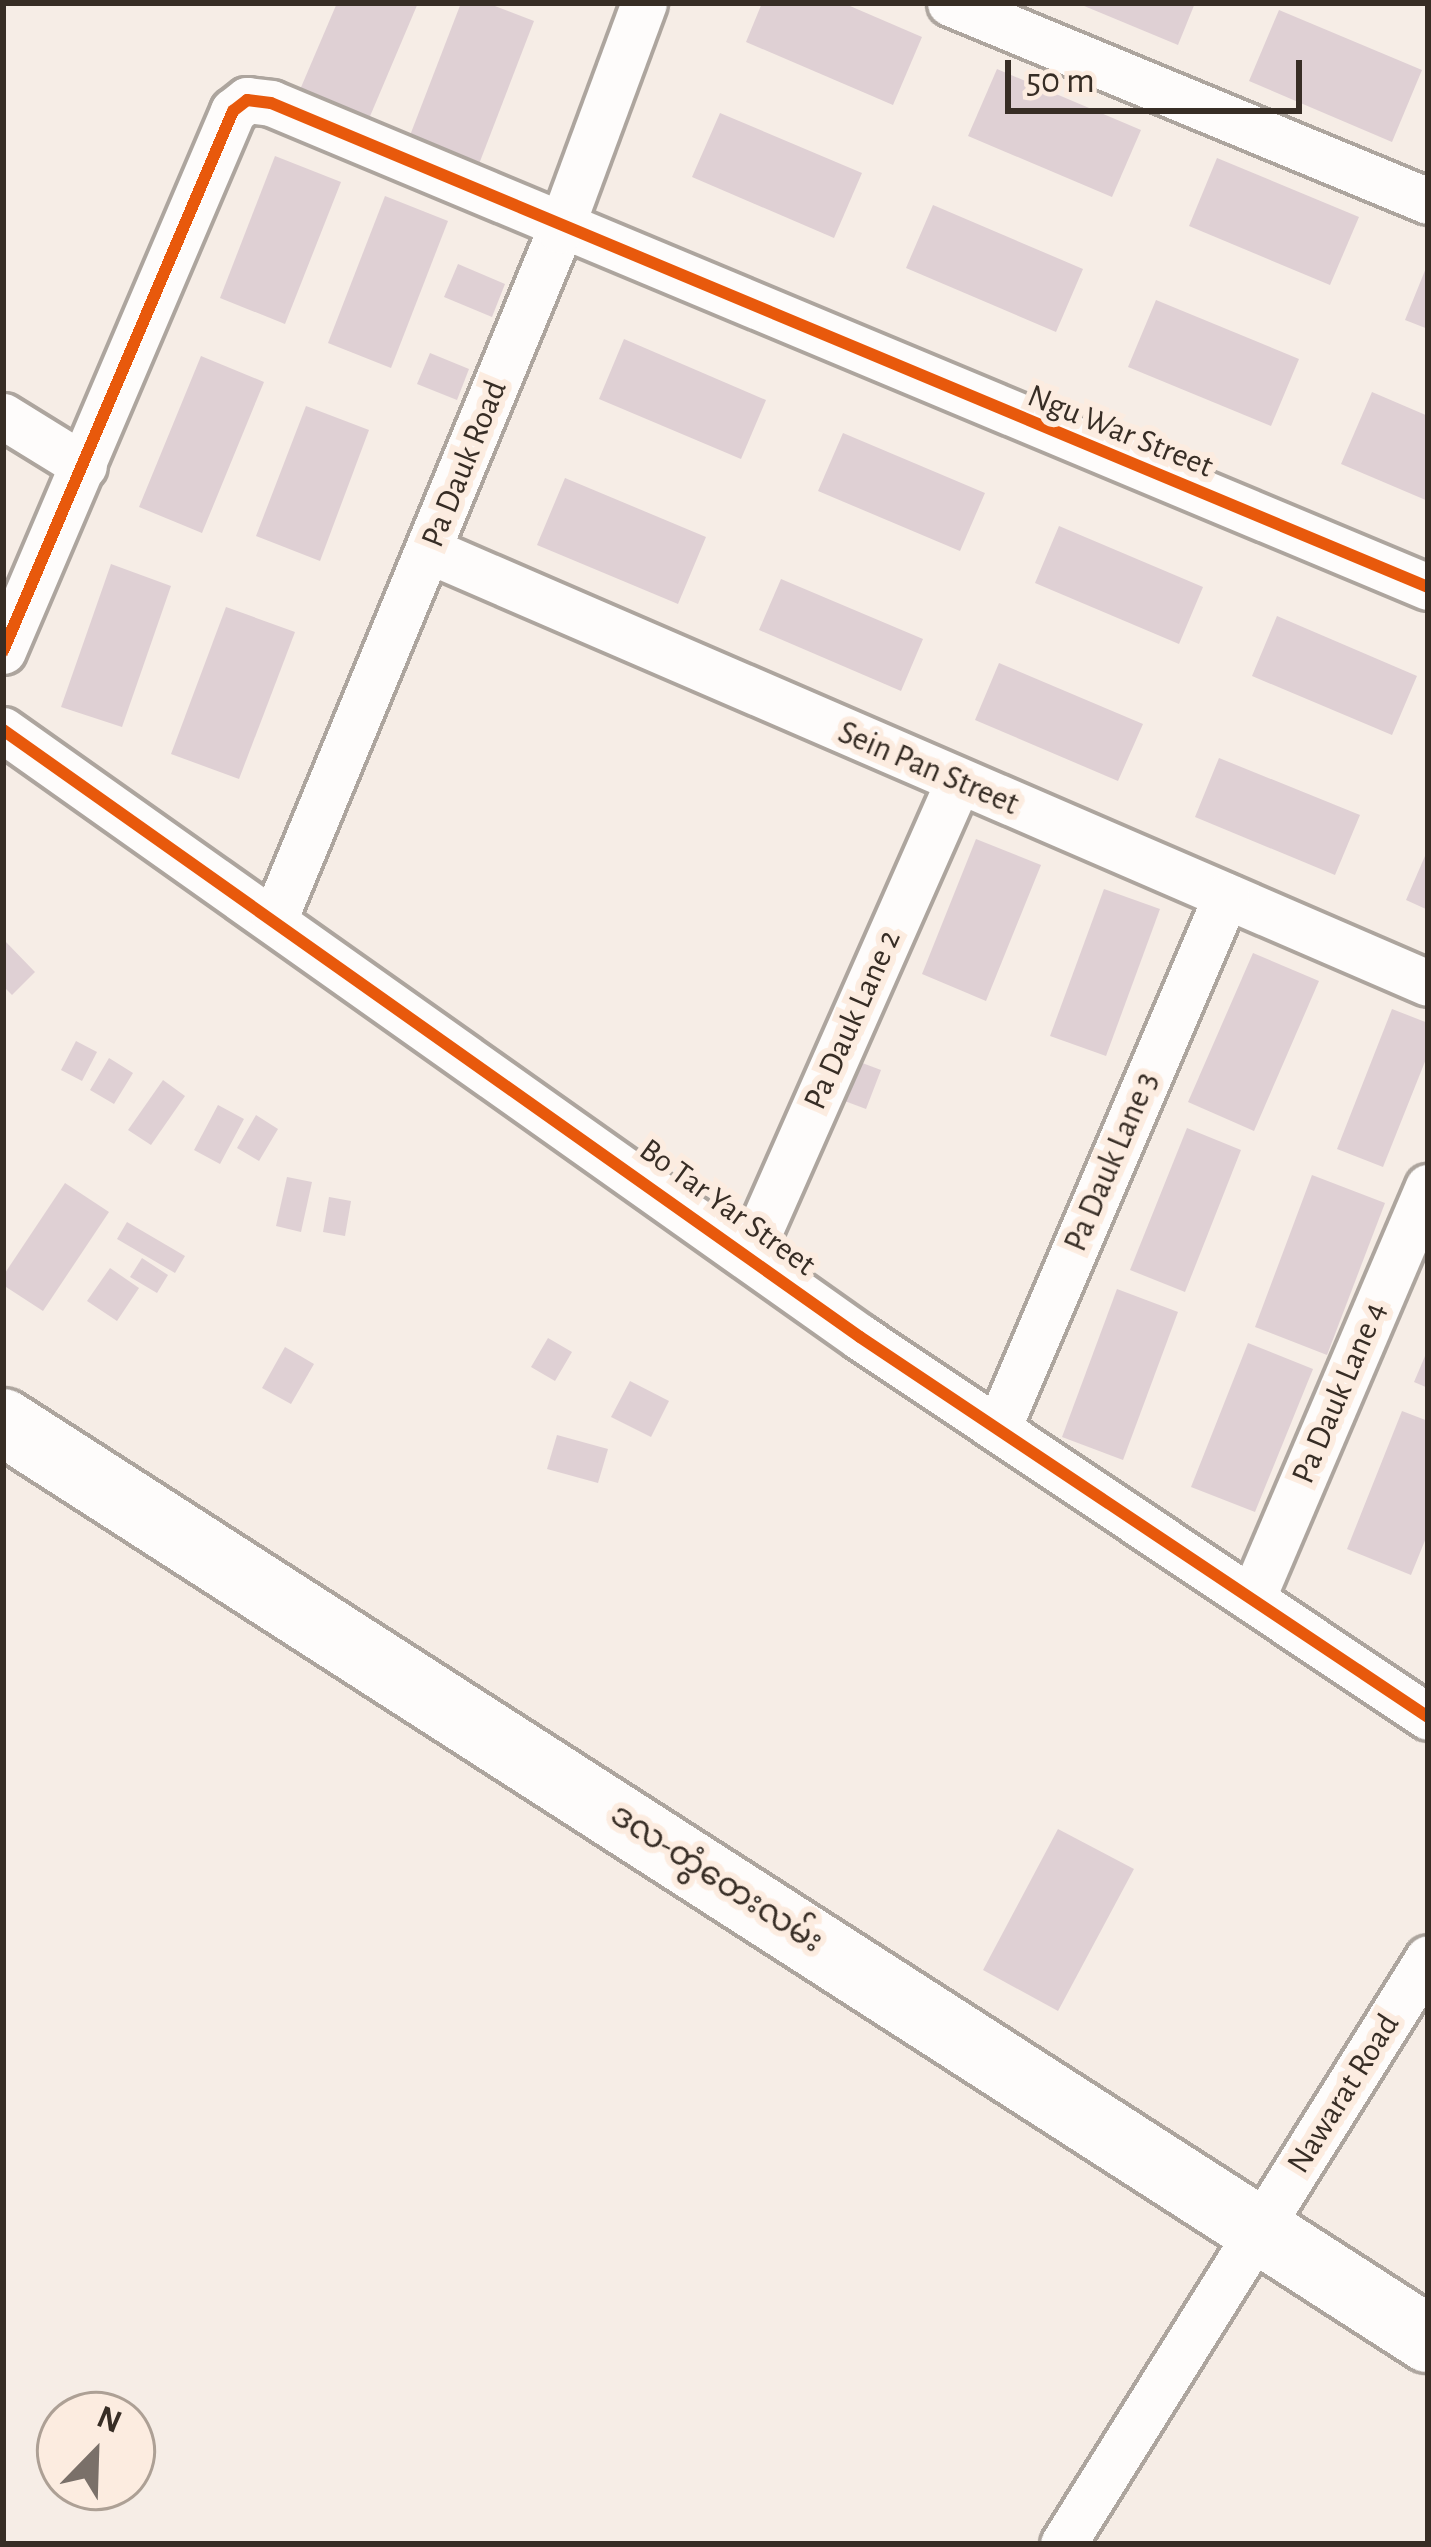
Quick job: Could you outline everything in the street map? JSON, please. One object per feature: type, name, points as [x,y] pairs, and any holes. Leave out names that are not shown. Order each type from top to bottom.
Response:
[{"type":"main road","name":"ဒလ-တွံတေးလမ်း","points":[[3,1422],[1428,2339]]},
{"type":"street","name":"Pa Dauk Road","points":[[274,920],[560,230],[644,3]]},
{"type":"street","points":[[950,3],[1428,201]]},
{"type":"street","name":"Ngu War Street","points":[[83,466],[233,111],[247,100],[271,103],[659,272],[1428,587]]},
{"type":"street","points":[[3,416],[83,466],[3,651]]},
{"type":"street","name":"Sein Pan Street","points":[[430,551],[957,784],[1428,982]]},
{"type":"street","name":"Bo Tar Yar Street","points":[[3,730],[998,1428],[1428,1717]]},
{"type":"street","name":"Pa Dauk Lane 2","points":[[749,1255],[957,784]]},
{"type":"street","name":"Pa Dauk Lane 3","points":[[998,1428],[1226,896]]},
{"type":"street","name":"Pa Dauk Lane 4","points":[[1252,1599],[1428,1187]]},
{"type":"street","name":"Nawarat Road","points":[[1063,2544],[1428,1958]]},
{"type":"building","points":[[337,3],[418,3],[368,121],[299,92]]},
{"type":"building","points":[[461,3],[487,3],[534,21],[479,164],[409,138]]},
{"type":"building","points":[[762,3],[843,3],[922,37],[893,105],[746,42]]},
{"type":"building","points":[[1077,3],[1195,3],[1178,45]]},
{"type":"building","points":[[1279,10],[1422,70],[1392,142],[1249,81]]},
{"type":"building","points":[[997,69],[1141,130],[1112,197],[968,136]]},
{"type":"building","points":[[720,113],[862,173],[834,238],[692,177]]},
{"type":"building","points":[[275,156],[341,182],[285,324],[220,298]]},
{"type":"building","points":[[1217,158],[1359,217],[1330,285],[1189,226]]},
{"type":"building","points":[[385,196],[448,221],[391,368],[328,343]]},
{"type":"building","points":[[933,205],[1083,269],[1056,332],[906,268]]},
{"type":"building","points":[[1428,263],[1428,329],[1405,320]]},
{"type":"building","points":[[458,264],[505,284],[492,317],[444,297]]},
{"type":"building","points":[[1156,300],[1299,359],[1271,426],[1128,367]]},
{"type":"building","points":[[624,339],[766,400],[741,459],[599,399]]},
{"type":"building","points":[[430,353],[469,369],[457,400],[417,384]]},
{"type":"building","points":[[201,356],[264,382],[202,533],[139,507]]},
{"type":"building","points":[[1372,392],[1428,416],[1428,501],[1341,464]]},
{"type":"building","points":[[306,406],[369,430],[320,561],[256,536]]},
{"type":"building","points":[[843,433],[985,493],[960,551],[818,491]]},
{"type":"building","points":[[565,478],[706,537],[678,604],[537,545]]},
{"type":"building","points":[[1059,526],[1203,587],[1179,644],[1035,583]]},
{"type":"building","points":[[111,564],[171,586],[122,727],[61,707]]},
{"type":"building","points":[[781,579],[923,639],[901,691],[759,630]]},
{"type":"building","points":[[226,607],[295,632],[239,779],[171,754]]},
{"type":"building","points":[[1277,616],[1417,676],[1392,735],[1252,676]]},
{"type":"building","points":[[999,663],[1143,724],[1118,781],[975,720]]},
{"type":"building","points":[[1219,758],[1360,815],[1335,875],[1195,817]]},
{"type":"building","points":[[976,839],[1041,865],[986,1001],[922,974]]},
{"type":"building","points":[[1428,849],[1428,910],[1406,900]]},
{"type":"building","points":[[1104,889],[1160,909],[1106,1056],[1050,1036]]},
{"type":"building","points":[[3,939],[35,972],[12,995],[3,986]]},
{"type":"building","points":[[1253,953],[1319,981],[1254,1131],[1188,1102]]},
{"type":"building","points":[[1392,1009],[1428,1023],[1428,1054],[1383,1167],[1337,1149]]},
{"type":"building","points":[[76,1041],[97,1052],[82,1081],[61,1070]]},
{"type":"building","points":[[109,1058],[133,1073],[114,1104],[90,1090]]},
{"type":"building","points":[[849,1058],[881,1070],[866,1109],[834,1097]]},
{"type":"building","points":[[163,1080],[185,1096],[151,1145],[128,1130]]},
{"type":"building","points":[[218,1105],[244,1119],[220,1164],[194,1150]]},
{"type":"building","points":[[256,1115],[278,1129],[259,1161],[237,1148]]},
{"type":"building","points":[[1187,1128],[1241,1150],[1185,1292],[1130,1270]]},
{"type":"building","points":[[1312,1175],[1385,1203],[1327,1355],[1255,1327]]},
{"type":"building","points":[[287,1177],[312,1182],[301,1232],[276,1226]]},
{"type":"building","points":[[65,1183],[109,1212],[43,1311],[3,1285],[3,1276]]},
{"type":"building","points":[[329,1197],[351,1201],[345,1236],[323,1232]]},
{"type":"building","points":[[127,1222],[185,1256],[175,1273],[117,1239]]},
{"type":"building","points":[[142,1258],[168,1275],[157,1293],[130,1277]]},
{"type":"building","points":[[110,1268],[139,1288],[117,1321],[87,1301]]},
{"type":"building","points":[[1117,1289],[1178,1312],[1123,1460],[1062,1437]]},
{"type":"building","points":[[548,1338],[572,1352],[555,1381],[531,1367]]},
{"type":"building","points":[[1248,1343],[1313,1369],[1255,1512],[1191,1487]]},
{"type":"building","points":[[285,1347],[314,1364],[291,1404],[262,1388]]},
{"type":"building","points":[[1428,1349],[1428,1388],[1414,1382]]},
{"type":"building","points":[[630,1381],[669,1401],[651,1437],[611,1417]]},
{"type":"building","points":[[1402,1411],[1428,1421],[1428,1533],[1411,1575],[1347,1549]]},
{"type":"building","points":[[557,1435],[608,1449],[598,1483],[547,1469]]},
{"type":"building","points":[[1058,1829],[1134,1869],[1058,2011],[983,1970]]},
{"type":"cycle path","points":[[3,651],[233,111],[247,100],[271,103],[1428,587]]},
{"type":"cycle path","points":[[3,730],[860,1337],[1428,1717]]}]
